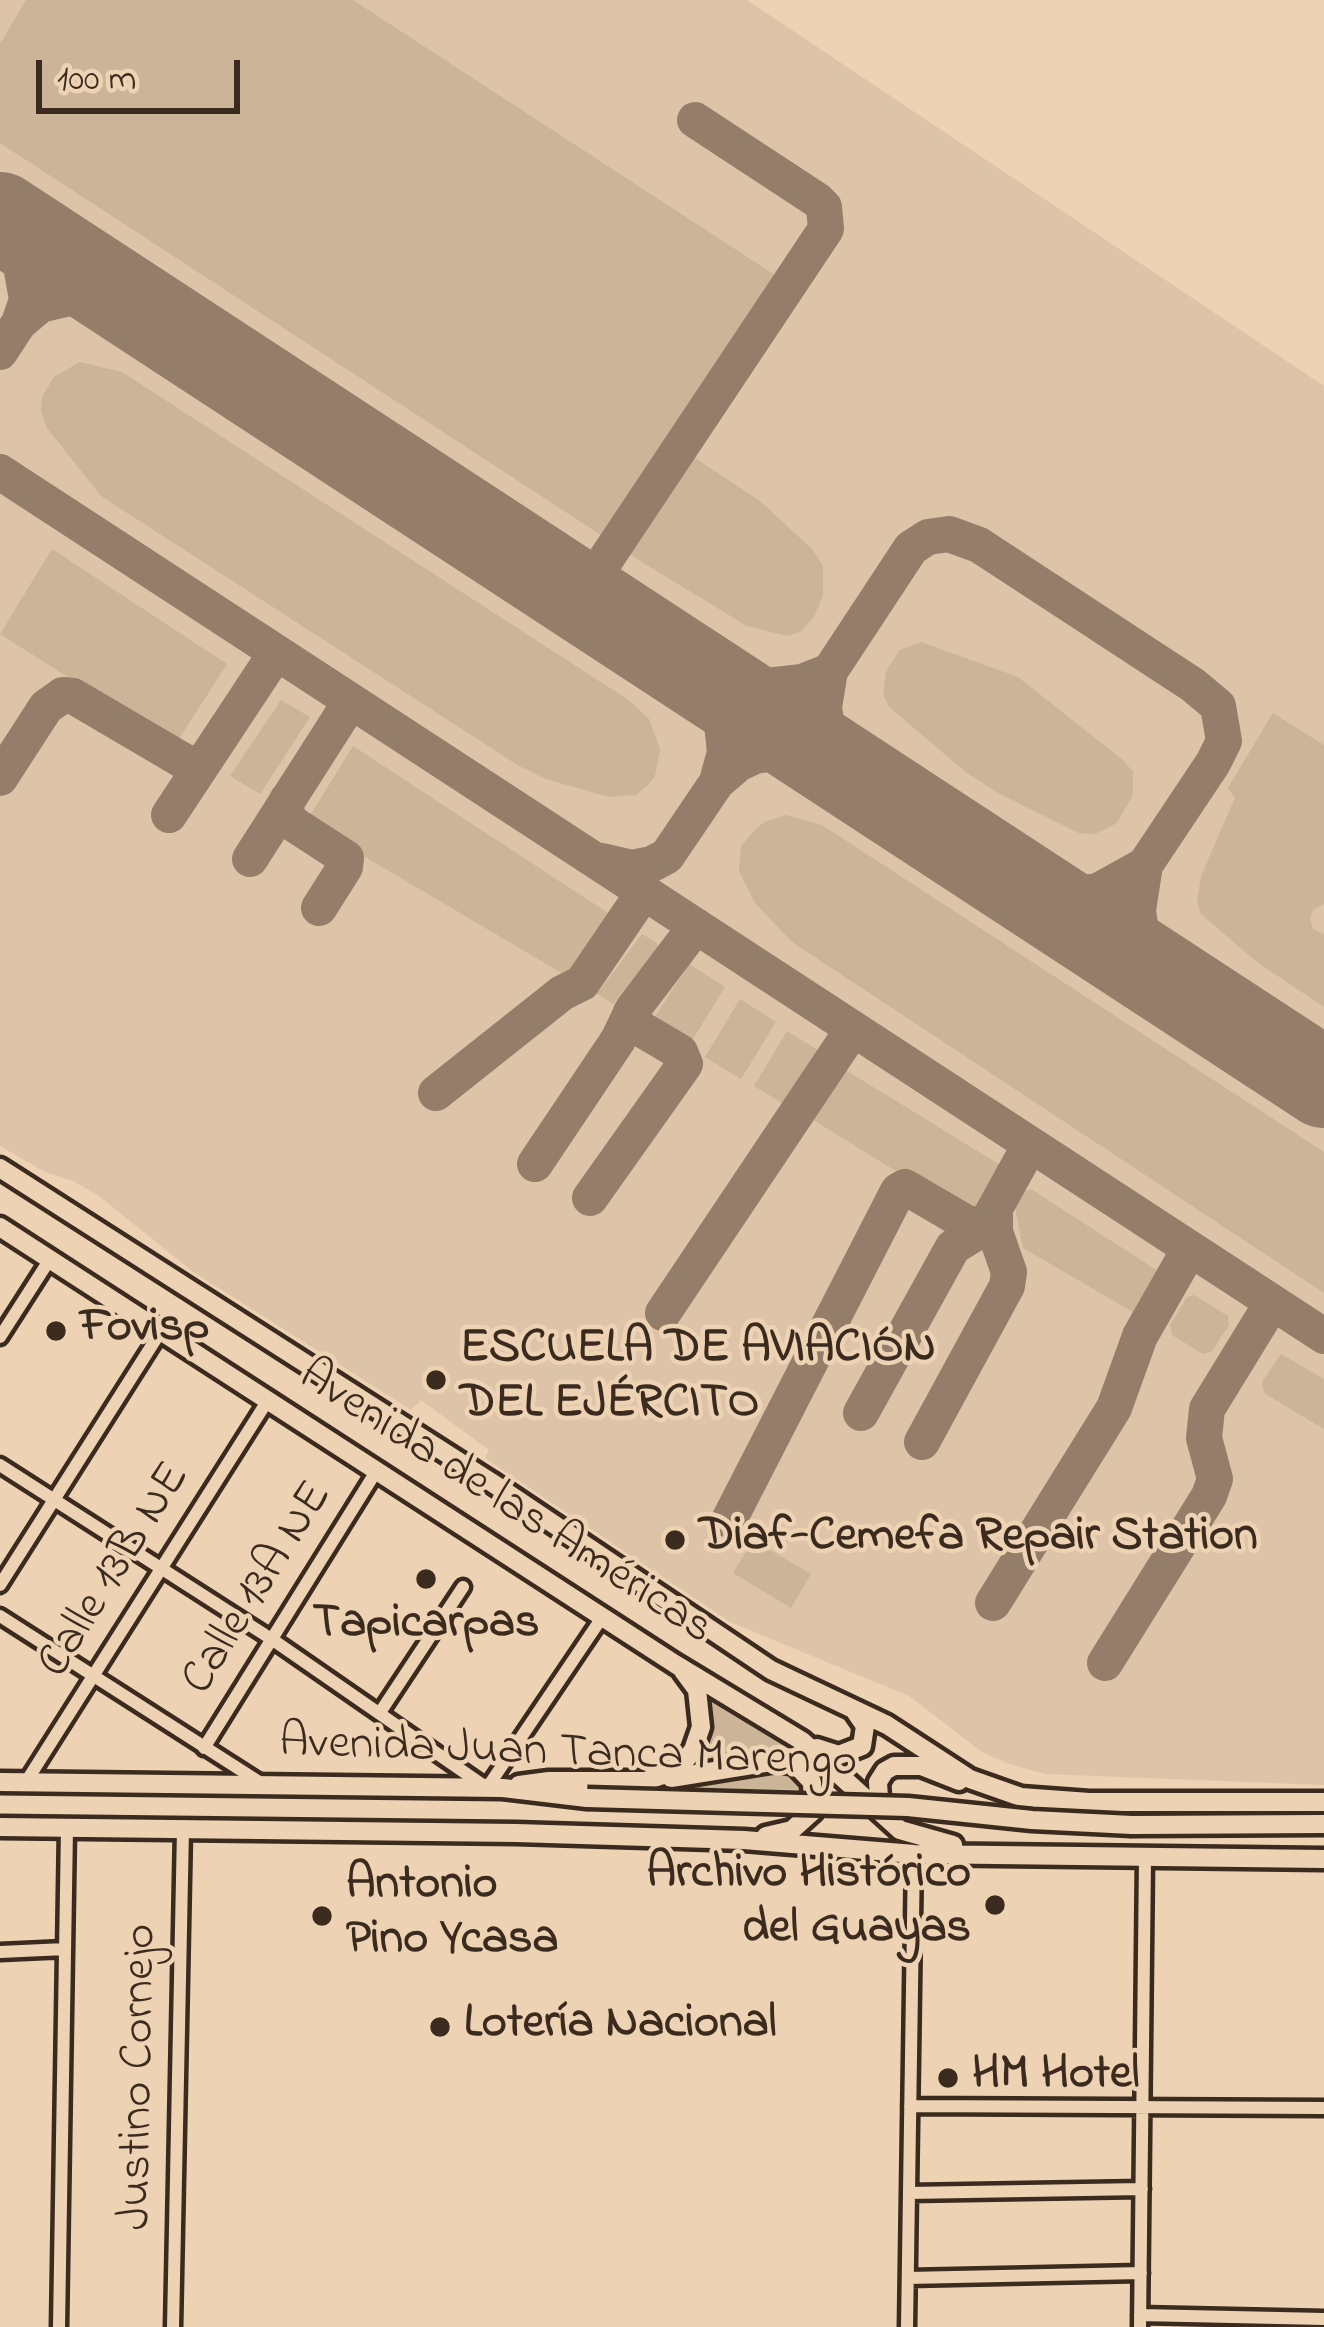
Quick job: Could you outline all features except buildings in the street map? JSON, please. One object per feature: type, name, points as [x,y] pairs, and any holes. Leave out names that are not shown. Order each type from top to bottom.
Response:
[{"type":"main road","name":"Avenida de las Américas","points":[[0,1168],[491,1482],[771,1670],[887,1725],[970,1779],[1022,1797],[1324,1802]]},
{"type":"main road","name":"Avenida de las Américas","points":[[0,1227],[675,1664],[802,1741],[916,1846]]},
{"type":"main road","points":[[645,1780],[678,1770],[698,1739],[697,1690],[675,1664]]},
{"type":"main road","points":[[802,1741],[831,1754],[855,1752],[867,1734],[862,1719],[850,1708]]},
{"type":"main road","points":[[495,1788],[549,1780],[645,1780],[777,1761],[803,1769],[815,1791],[809,1816],[781,1834],[744,1840]]},
{"type":"main road","points":[[1022,1797],[988,1792],[921,1766],[894,1766],[881,1776],[879,1798],[916,1846],[1033,1857],[1324,1859]]},
{"type":"main road","name":"Avenida Juan Tanca Marengo","points":[[10,1780],[495,1788],[587,1798],[872,1805],[1132,1825],[1301,1824]]},
{"type":"main road","points":[[1234,1802],[1301,1824],[1324,1824]]},
{"type":"main road","name":"Avenida Juan Tanca Marengo","points":[[0,1827],[916,1846]]},
{"type":"street","points":[[0,1337],[50,1259]]},
{"type":"street","points":[[0,1585],[161,1331]]},
{"type":"street","name":"Calle 13B NE","points":[[10,1780],[93,1676],[268,1400]]},
{"type":"street","points":[[0,1466],[164,1568],[495,1788],[602,1616]]},
{"type":"street","name":"Calle 13A NE","points":[[204,1748],[377,1470]]},
{"type":"street","points":[[381,1711],[463,1586]]},
{"type":"street","points":[[0,1616],[265,1785]]},
{"type":"street","points":[[59,2327],[68,1828]]},
{"type":"street","name":"Justino Cornejo","points":[[173,2327],[182,1829]]},
{"type":"street","points":[[907,2327],[916,1846]]},
{"type":"street","points":[[1145,1858],[1140,2321],[1324,2319]]},
{"type":"street","points":[[0,1952],[65,1949]]},
{"type":"street","points":[[910,2106],[1324,2108]]},
{"type":"street","points":[[909,2193],[1142,2189]]},
{"type":"street","points":[[908,2278],[1141,2273]]},
{"type":"shaded area","points":[[0,0],[747,0],[1324,386],[1324,1785],[1046,1774],[982,1752],[909,1696],[730,1622],[485,1458],[489,1450],[421,1400],[411,1410],[192,1271],[99,1196],[0,1146]]},
{"type":"shaded area","points":[[26,0],[353,0],[778,277],[604,537],[0,143],[0,44]]},
{"type":"shaded area","points":[[80,362],[122,372],[630,701],[649,719],[660,749],[655,776],[636,795],[609,797],[519,766],[101,496],[47,428],[41,412],[42,397],[54,377]]},
{"type":"shaded area","points":[[692,456],[760,501],[812,549],[823,566],[823,596],[814,617],[800,632],[787,636],[747,626],[627,553]]},
{"type":"shaded area","points":[[52,549],[227,664],[175,745],[0,634]]},
{"type":"shaded area","points":[[921,642],[1018,677],[1124,761],[1133,772],[1133,795],[1117,823],[1095,834],[1079,833],[998,793],[889,707],[883,694],[886,671],[900,650]]},
{"type":"shaded area","points":[[281,700],[310,717],[260,794],[230,776]]},
{"type":"shaded area","points":[[1273,713],[1324,745],[1324,904],[1313,910],[1310,919],[1313,929],[1324,934],[1324,1007],[1257,962],[1201,914],[1197,902],[1201,876],[1235,798],[1228,788]]},
{"type":"shaded area","points":[[353,746],[608,913],[565,975],[306,822]]},
{"type":"shaded area","points":[[786,815],[822,825],[1324,1152],[1324,1293],[792,942],[755,903],[739,871],[741,846],[764,822]]},
{"type":"shaded area","points":[[642,934],[657,943],[658,949],[613,1004],[594,992]]},
{"type":"shaded area","points":[[689,964],[725,987],[688,1047],[651,1023]]},
{"type":"shaded area","points":[[740,999],[776,1022],[741,1079],[705,1057]]},
{"type":"shaded area","points":[[787,1031],[821,1052],[787,1106],[754,1086]]},
{"type":"shaded area","points":[[844,1069],[1010,1171],[979,1222],[813,1120]]},
{"type":"shaded area","points":[[1031,1189],[1161,1273],[1138,1315],[1023,1248],[1015,1207],[1021,1193]]},
{"type":"shaded area","points":[[1194,1295],[1228,1316],[1229,1325],[1212,1351],[1203,1354],[1172,1335],[1170,1325],[1187,1297]]},
{"type":"shaded area","points":[[1281,1354],[1324,1379],[1324,1429],[1264,1393],[1262,1382]]},
{"type":"shaded area","points":[[753,1540],[811,1574],[791,1608],[733,1573]]},
{"type":"shaded area","points":[[712,1699],[786,1746],[700,1759],[713,1733]]},
{"type":"shaded area","points":[[782,1774],[798,1781],[804,1790],[690,1788]]},
{"type":"taxiway","points":[[580,598],[826,229],[824,207],[817,200],[695,120]]},
{"type":"taxiway","points":[[0,225],[19,254],[27,300],[0,352]]},
{"type":"taxiway","points":[[19,323],[40,305],[82,295],[141,309]]},
{"type":"taxiway","points":[[0,472],[1324,1336]]},
{"type":"taxiway","points":[[723,691],[802,682],[830,671],[911,548],[928,537],[949,534],[979,545],[1218,706],[1224,741],[1145,865],[1138,910],[1145,966]]},
{"type":"taxiway","points":[[169,815],[276,653]]},
{"type":"taxiway","points":[[687,667],[721,714],[725,752],[717,782]]},
{"type":"taxiway","points":[[830,671],[824,707],[832,762]]},
{"type":"taxiway","points":[[0,778],[46,707],[63,695],[73,696],[187,763],[200,763],[207,757]]},
{"type":"taxiway","points":[[250,859],[351,701]]},
{"type":"taxiway","points":[[602,861],[632,868],[667,856],[717,782],[755,756],[791,750],[832,762]]},
{"type":"taxiway","points":[[287,800],[285,811],[292,823],[346,858],[319,908]]},
{"type":"taxiway","points":[[1042,899],[1098,891],[1145,865]]},
{"type":"taxiway","points":[[436,1093],[562,993],[582,983],[644,892]]},
{"type":"taxiway","points":[[535,1164],[618,1040],[633,1009],[696,926]]},
{"type":"taxiway","points":[[590,1198],[685,1064],[680,1052],[636,1026],[631,1012]]},
{"type":"taxiway","points":[[663,1313],[853,1029]]},
{"type":"taxiway","points":[[861,1413],[953,1247],[984,1228],[1030,1145]]},
{"type":"taxiway","points":[[729,1520],[898,1191],[905,1187],[970,1225],[987,1223]]},
{"type":"taxiway","points":[[922,1442],[1007,1286],[1009,1272],[995,1232],[995,1209]]},
{"type":"taxiway","points":[[993,1603],[1114,1408],[1140,1336],[1189,1250]]},
{"type":"taxiway","points":[[1105,1663],[1209,1496],[1215,1479],[1204,1438],[1207,1409],[1272,1303]]},
{"type":"runway","points":[[0,217],[1324,1083]]},
{"type":"place","name":"Fovisp","points":[[56,1331]]},
{"type":"place","name":"ESCUELA DE AVIACIÓN DEL EJÉRCITO","points":[[436,1380]]},
{"type":"place","name":"Diaf-Cemefa Repair Station","points":[[675,1540]]},
{"type":"place","name":"Tapicarpas","points":[[426,1579]]},
{"type":"place","name":"Archivo Histórico del Guayas","points":[[995,1905]]},
{"type":"place","name":"Antonio Pino Ycasa","points":[[322,1916]]},
{"type":"place","name":"Lotería Nacional","points":[[440,2027]]},
{"type":"place","name":"HM Hotel","points":[[948,2078]]}]
